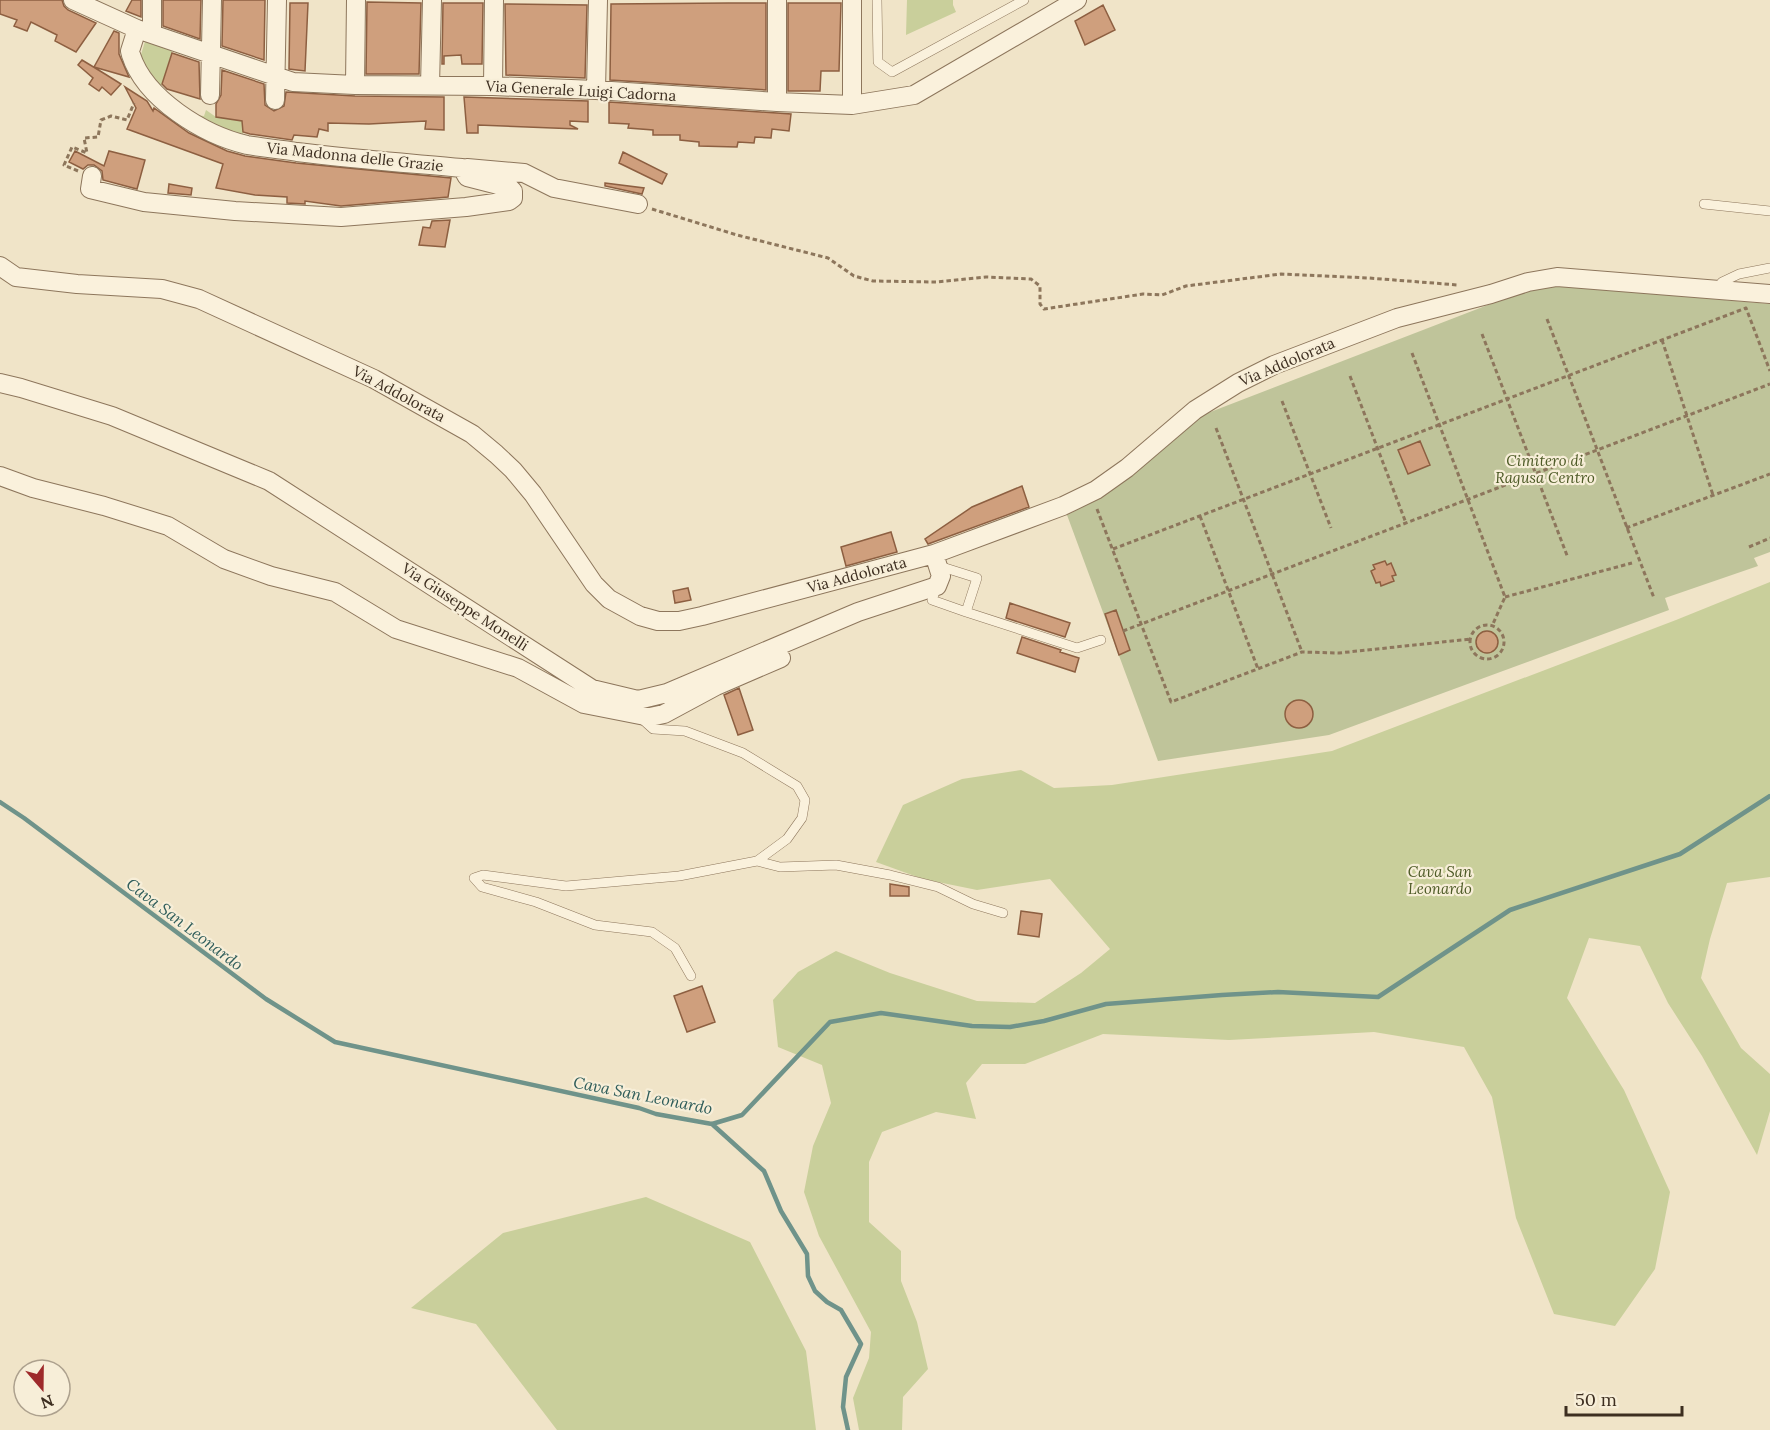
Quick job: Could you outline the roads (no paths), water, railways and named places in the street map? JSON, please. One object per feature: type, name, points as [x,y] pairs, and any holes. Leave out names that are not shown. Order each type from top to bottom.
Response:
[{"type":"street","name":"Via Madonna delle Grazie","points":[[92,176],[90,189],[144,202],[235,211],[341,217],[466,207],[509,201],[513,198],[513,191],[510,188],[467,177],[462,168],[354,159],[247,145],[216,135],[179,113],[159,97],[148,85],[131,55],[130,51],[144,31],[152,0]]},
{"type":"street","points":[[210,95],[212,0]]},
{"type":"street","points":[[275,100],[277,0]]},
{"type":"street","points":[[355,85],[356,0]]},
{"type":"street","points":[[430,86],[432,0]]},
{"type":"street","points":[[493,86],[494,0]]},
{"type":"street","points":[[596,90],[598,0]]},
{"type":"street","points":[[777,0],[777,102]]},
{"type":"street","points":[[852,0],[852,105]]},
{"type":"street","name":"Via Generale Luigi Cadorna","points":[[79,1],[144,31],[293,82],[596,90],[852,105],[914,95],[1077,0]]},
{"type":"street","points":[[462,168],[524,173],[554,188],[639,204]]},
{"type":"street","name":"Via Addolorata","points":[[0,266],[16,276],[77,284],[162,289],[199,299],[374,379],[472,434],[496,454],[533,494],[594,584],[609,599],[640,616],[658,621],[679,621],[702,616],[937,560],[1096,490],[1127,468],[1195,410],[1238,383],[1274,366],[1397,318],[1528,282],[1557,277],[1770,294]]},
{"type":"street","name":"Via Giuseppe Monelli","points":[[0,383],[112,416],[269,481],[592,689],[615,696],[638,700],[667,693],[858,612],[937,586]]},
{"type":"street","points":[[0,476],[33,488],[104,506],[168,526],[224,559],[271,576],[335,592],[396,629],[518,668],[584,704],[638,716],[650,717],[664,714],[716,686],[837,634],[858,612]]},
{"type":"street","points":[[937,560],[941,579],[937,586]]},
{"type":"lane","points":[[877,0],[878,62],[892,72],[1024,0]]},
{"type":"lane","points":[[1704,204],[1770,211]]},
{"type":"lane","points":[[1716,291],[1722,282],[1731,278],[1770,268]]},
{"type":"lane","points":[[937,560],[977,578],[966,612]]},
{"type":"lane","points":[[937,586],[932,600],[966,612],[1077,648],[1101,640]]},
{"type":"lane","points":[[638,716],[653,729],[685,731],[743,753],[797,786],[805,800],[802,818],[787,839],[757,861],[679,876],[566,886],[483,875],[474,878],[482,887],[536,902],[595,925],[652,932],[675,948],[691,976]]},
{"type":"lane","points":[[757,861],[780,867],[836,865],[890,875],[938,887],[973,904],[1003,912]]},
{"type":"waterway","name":"Cava San Leonardo","points":[[0,802],[266,999],[335,1042],[639,1108],[656,1114],[712,1124],[742,1115],[830,1022],[881,1013],[972,1026],[1010,1027],[1044,1021],[1106,1004],[1278,992],[1378,997],[1510,910],[1680,854],[1770,796]]},
{"type":"waterway","points":[[712,1124],[764,1171],[781,1211],[807,1254],[808,1276],[815,1291],[827,1302],[841,1310],[861,1344],[846,1377],[843,1407],[848,1430]]},
{"type":"park label","name":"Cimitero di Ragusa Centro","points":[[1545,470]]}]
